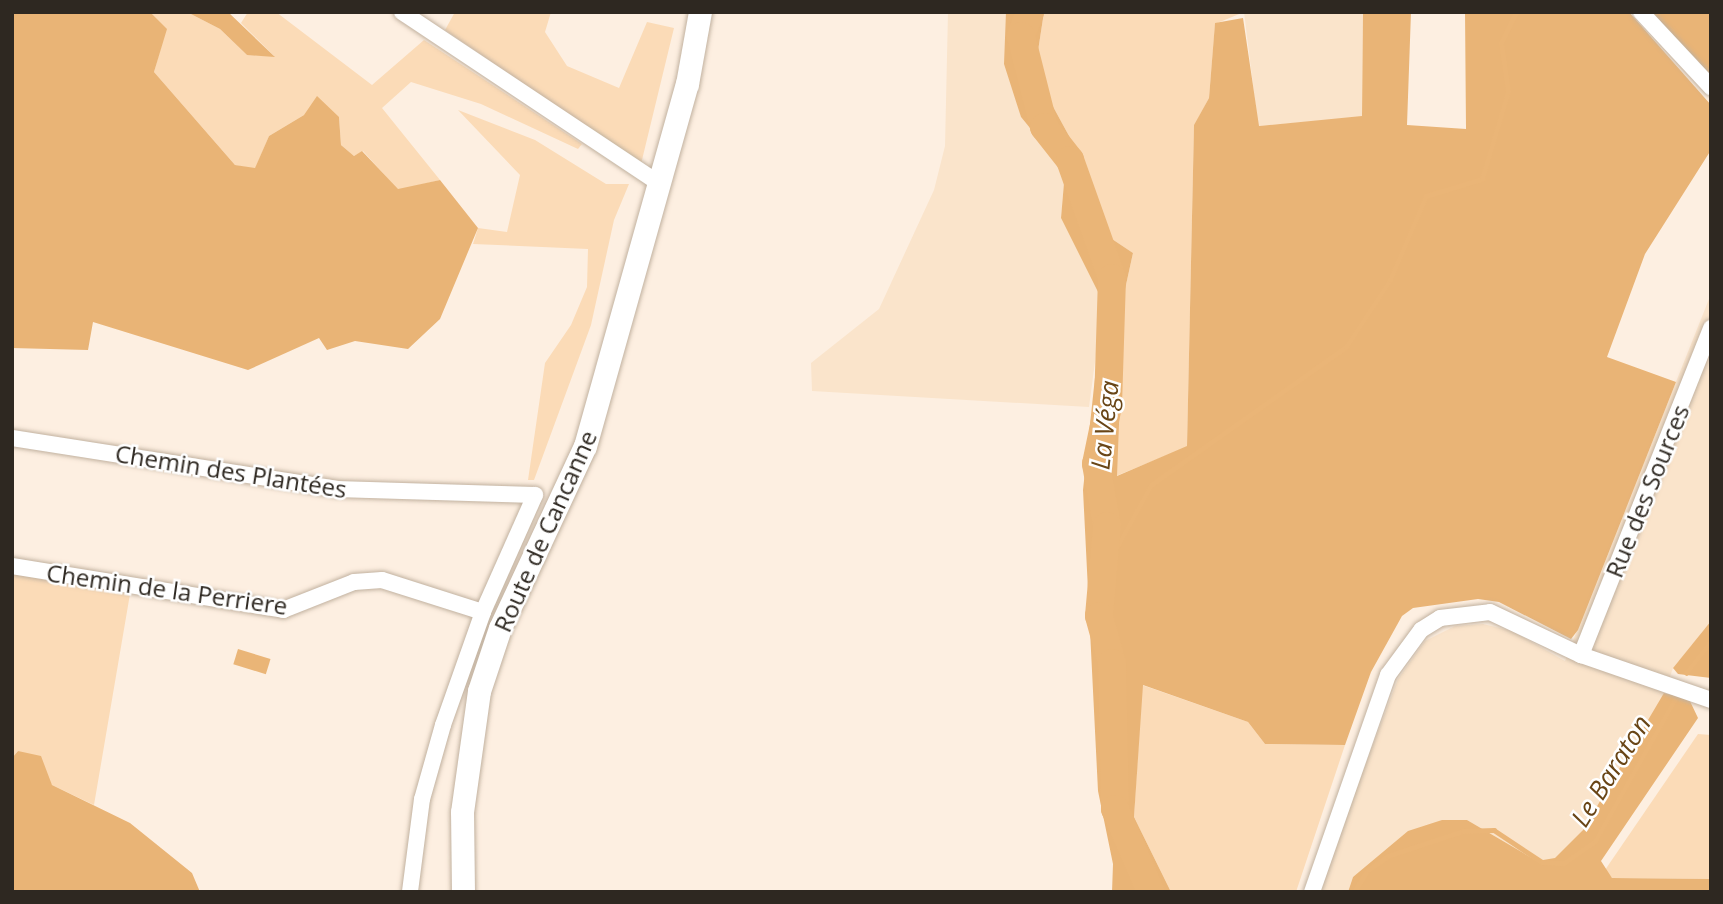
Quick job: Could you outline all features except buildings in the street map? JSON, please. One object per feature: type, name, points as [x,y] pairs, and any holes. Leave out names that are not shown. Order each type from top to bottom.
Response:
[{"type":"main road","name":"Route de Cancanne","points":[[463,892],[462,812],[479,691],[500,628],[585,446],[660,184],[700,12]]},
{"type":"street","points":[[402,12],[660,184]]},
{"type":"street","points":[[1641,12],[1711,87]]},
{"type":"street","name":"Rue des Sources","points":[[1581,655],[1711,328]]},
{"type":"street","name":"Chemin des Plantées","points":[[12,438],[309,486],[535,495],[483,612]]},
{"type":"street","name":"Chemin de la Perriere","points":[[12,566],[283,610],[355,582],[382,580],[483,612]]},
{"type":"street","points":[[410,892],[432,760],[483,612]]},
{"type":"street","points":[[1312,892],[1388,675],[1420,630],[1440,618],[1490,612],[1581,655],[1711,700]]},
{"type":"shaded area","points":[[12,12],[150,12],[167,29],[154,72],[235,165],[255,168],[269,136],[304,115],[317,96],[339,117],[341,145],[354,156],[362,151],[398,189],[440,180],[478,228],[440,319],[408,349],[355,341],[327,350],[319,338],[248,370],[93,322],[88,350],[12,348]]},
{"type":"shaded area","points":[[150,12],[187,12],[220,29],[247,55],[274,56],[241,23],[248,12],[276,12],[372,85],[424,40],[582,144],[578,149],[481,104],[411,82],[382,108],[440,180],[398,190],[363,151],[354,156],[341,145],[339,117],[304,115],[269,136],[255,169],[235,165],[154,72],[166,29]]},
{"type":"shaded area","points":[[187,12],[228,12],[275,57],[247,55],[220,29]]},
{"type":"shaded area","points":[[455,12],[551,12],[545,32],[567,66],[619,88],[647,22],[674,28],[641,164],[445,30]]},
{"type":"shaded area","points":[[948,12],[1006,12],[1021,117],[1065,171],[1061,218],[1103,302],[1089,407],[812,391],[811,363],[879,309],[934,190],[945,146]]},
{"type":"shaded area","points":[[1006,12],[1044,12],[1038,51],[1050,101],[1087,169],[1106,235],[1133,253],[1124,294],[1117,476],[1187,446],[1194,125],[1209,98],[1215,23],[1243,18],[1259,126],[1362,116],[1363,12],[1411,12],[1407,125],[1466,129],[1465,12],[1629,12],[1711,105],[1711,150],[1645,254],[1607,357],[1676,382],[1578,630],[1571,639],[1499,602],[1478,599],[1413,608],[1402,616],[1371,672],[1345,745],[1265,744],[1248,722],[1143,685],[1134,817],[1171,892],[1112,892],[1113,864],[1098,791],[1083,490],[1103,302],[1061,218],[1065,171],[1021,117],[1004,64]]},
{"type":"shaded area","points":[[1044,12],[1244,12],[1215,24],[1209,98],[1194,126],[1187,447],[1116,476],[1124,294],[1133,253],[1106,235],[1087,169],[1050,101],[1038,51]]},
{"type":"shaded area","points":[[1244,12],[1363,12],[1362,117],[1258,126]]},
{"type":"shaded area","points":[[1652,12],[1711,12],[1711,75],[1657,18]]},
{"type":"shaded area","points":[[458,110],[535,140],[606,184],[629,184],[614,220],[591,325],[534,480],[528,480],[545,363],[571,325],[587,287],[588,249],[473,244],[478,228],[507,232],[520,175]]},
{"type":"shaded area","points":[[1711,294],[1711,621],[1673,668],[1657,714],[1583,830],[1555,859],[1537,861],[1467,820],[1353,877],[1348,892],[1317,892],[1398,679],[1425,641],[1455,626],[1483,624],[1512,631],[1565,661]]},
{"type":"shaded area","points":[[12,574],[130,594],[94,805],[52,785],[18,751],[12,758]]},
{"type":"shaded area","points":[[1711,621],[1711,678],[1678,674],[1673,668]]},
{"type":"shaded area","points":[[238,649],[271,659],[266,674],[233,664]]},
{"type":"shaded area","points":[[1142,685],[1248,722],[1265,744],[1345,745],[1296,892],[1171,892],[1134,817]]},
{"type":"shaded area","points":[[1664,693],[1689,699],[1698,718],[1601,861],[1612,878],[1711,879],[1711,892],[1348,892],[1353,877],[1408,831],[1442,820],[1467,820],[1537,861],[1555,858],[1583,830]]},
{"type":"shaded area","points":[[1698,734],[1711,735],[1711,879],[1612,878],[1605,870]]},
{"type":"shaded area","points":[[18,751],[41,756],[52,785],[130,823],[192,873],[200,892],[12,892],[12,758]]},
{"type":"waterway","name":"La Véga","points":[[1030,12],[1021,36],[1044,127],[1070,160],[1112,278],[1108,406],[1096,464],[1107,526],[1099,616],[1112,663],[1115,809],[1151,892]]},
{"type":"waterway","points":[[1102,558],[1118,545],[1151,485],[1346,347],[1390,280],[1426,196],[1482,179],[1508,92],[1501,43],[1516,12]]},
{"type":"waterway","name":"Le Baraton","points":[[1686,673],[1711,641]]},
{"type":"waterway","name":"Le Baraton","points":[[1354,892],[1368,870],[1388,856],[1463,831],[1494,830],[1542,862],[1564,863],[1595,841],[1674,701]]}]
